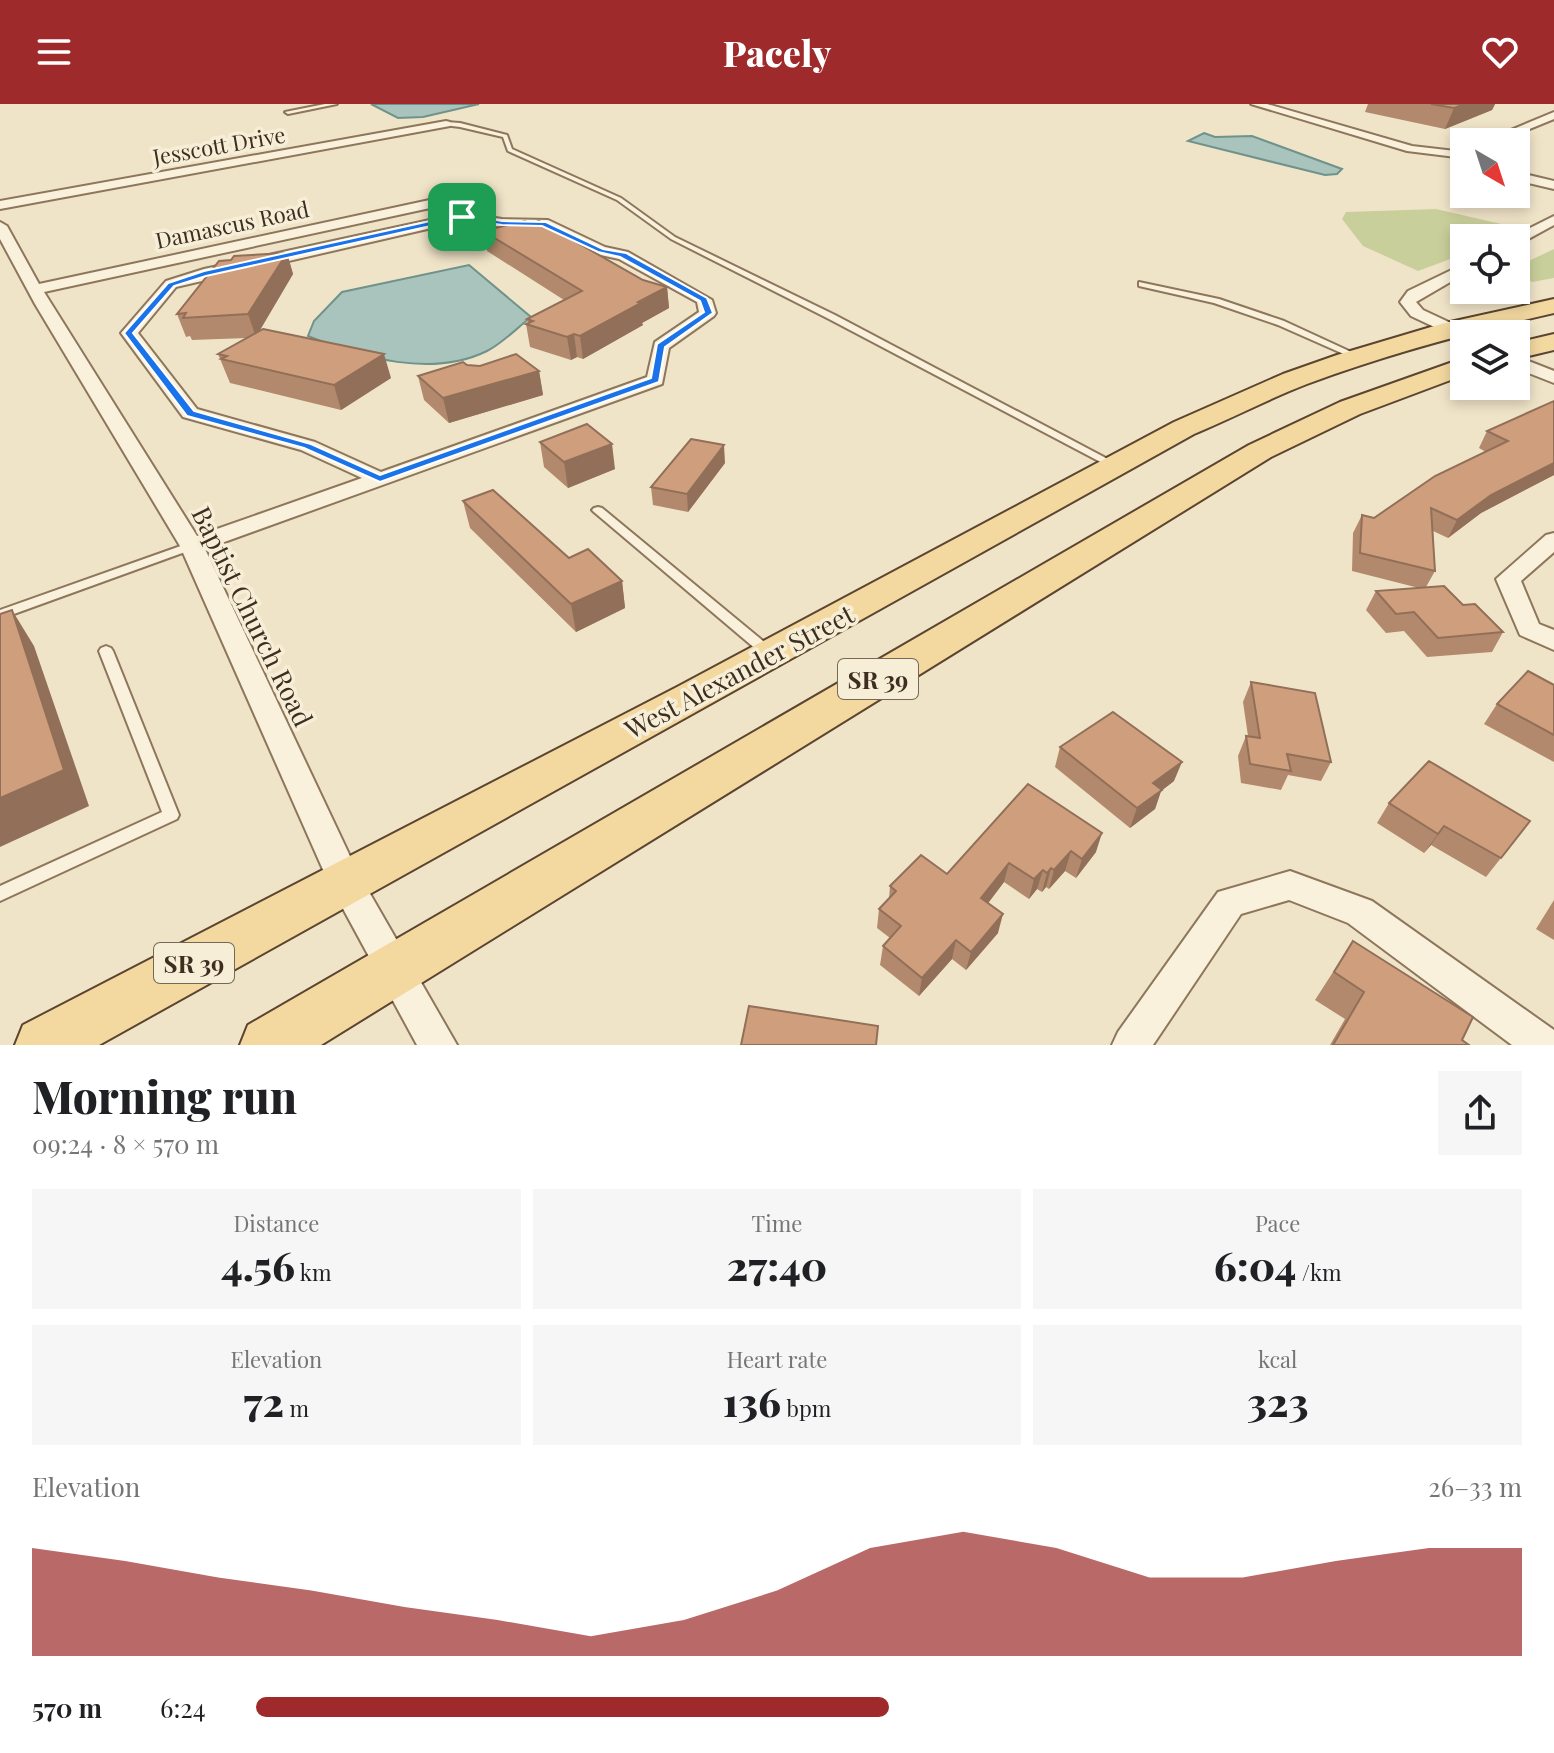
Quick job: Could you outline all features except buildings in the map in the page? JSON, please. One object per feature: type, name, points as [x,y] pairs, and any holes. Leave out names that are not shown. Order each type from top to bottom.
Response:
[{"type":"main road","name":"SR 39","points":[[1502,320],[1554,306]]},
{"type":"main road","name":"West Alexander Street","points":[[43,1045],[771,655],[1114,465],[1239,403],[1358,357],[1450,334]]},
{"type":"main road","points":[[1530,348],[1554,342]]},
{"type":"main road","name":"SR 39","points":[[268,1045],[1260,451],[1350,408],[1450,371]]},
{"type":"street","points":[[1256,104],[1411,149],[1450,153]]},
{"type":"street","points":[[1524,128],[1552,117]]},
{"type":"street","name":"Jesscott Drive","points":[[0,205],[446,124]]},
{"type":"street","points":[[1530,179],[1554,185]]},
{"type":"street","name":"Damascus Road","points":[[39,296],[439,202]]},
{"type":"street","points":[[192,546],[380,479],[656,380],[661,346],[708,313],[704,300],[623,255],[601,251],[543,223],[502,223],[462,217],[171,284],[129,333],[190,413],[308,446],[380,479]]},
{"type":"street","points":[[1530,233],[1554,220]]},
{"type":"street","name":"Baptist Church Road","points":[[0,226],[39,296],[192,546],[345,881],[438,1045]]},
{"type":"street","points":[[1450,275],[1414,294],[1408,302],[1417,313],[1450,329]]},
{"type":"street","points":[[1530,367],[1554,378]]},
{"type":"street","points":[[1554,540],[1508,579],[1529,629],[1554,641]]},
{"type":"street","points":[[1131,1045],[1230,903],[1290,885],[1360,912],[1543,1045]]},
{"type":"lane","points":[[288,112],[334,104]]},
{"type":"lane","points":[[446,124],[505,136],[510,150],[619,199],[673,238],[832,317],[1114,465]]},
{"type":"lane","points":[[1142,284],[1216,301],[1281,323],[1358,357]]},
{"type":"lane","points":[[598,510],[771,655]]},
{"type":"lane","points":[[0,615],[192,546]]},
{"type":"lane","points":[[0,894],[171,815],[106,651]]},
{"type":"green space","points":[[1436,209],[1501,224],[1450,224],[1450,259],[1418,271],[1363,246],[1342,219],[1346,212]]},
{"type":"green space","points":[[1554,249],[1554,278],[1530,281],[1530,260]]},
{"type":"water","points":[[371,104],[479,104],[423,117],[398,118]]},
{"type":"water","points":[[1204,133],[1215,137],[1252,136],[1342,169],[1337,174],[1325,175],[1188,141]]},
{"type":"water","points":[[469,265],[531,317],[487,351],[466,359],[420,364],[374,358],[308,336],[314,321],[342,292]]},
{"type":"route","points":[[462,217],[502,223],[543,223],[601,251],[623,255],[704,300],[708,313],[661,346],[656,380],[380,479],[308,446],[190,413],[129,333],[171,284],[462,217]]}]
